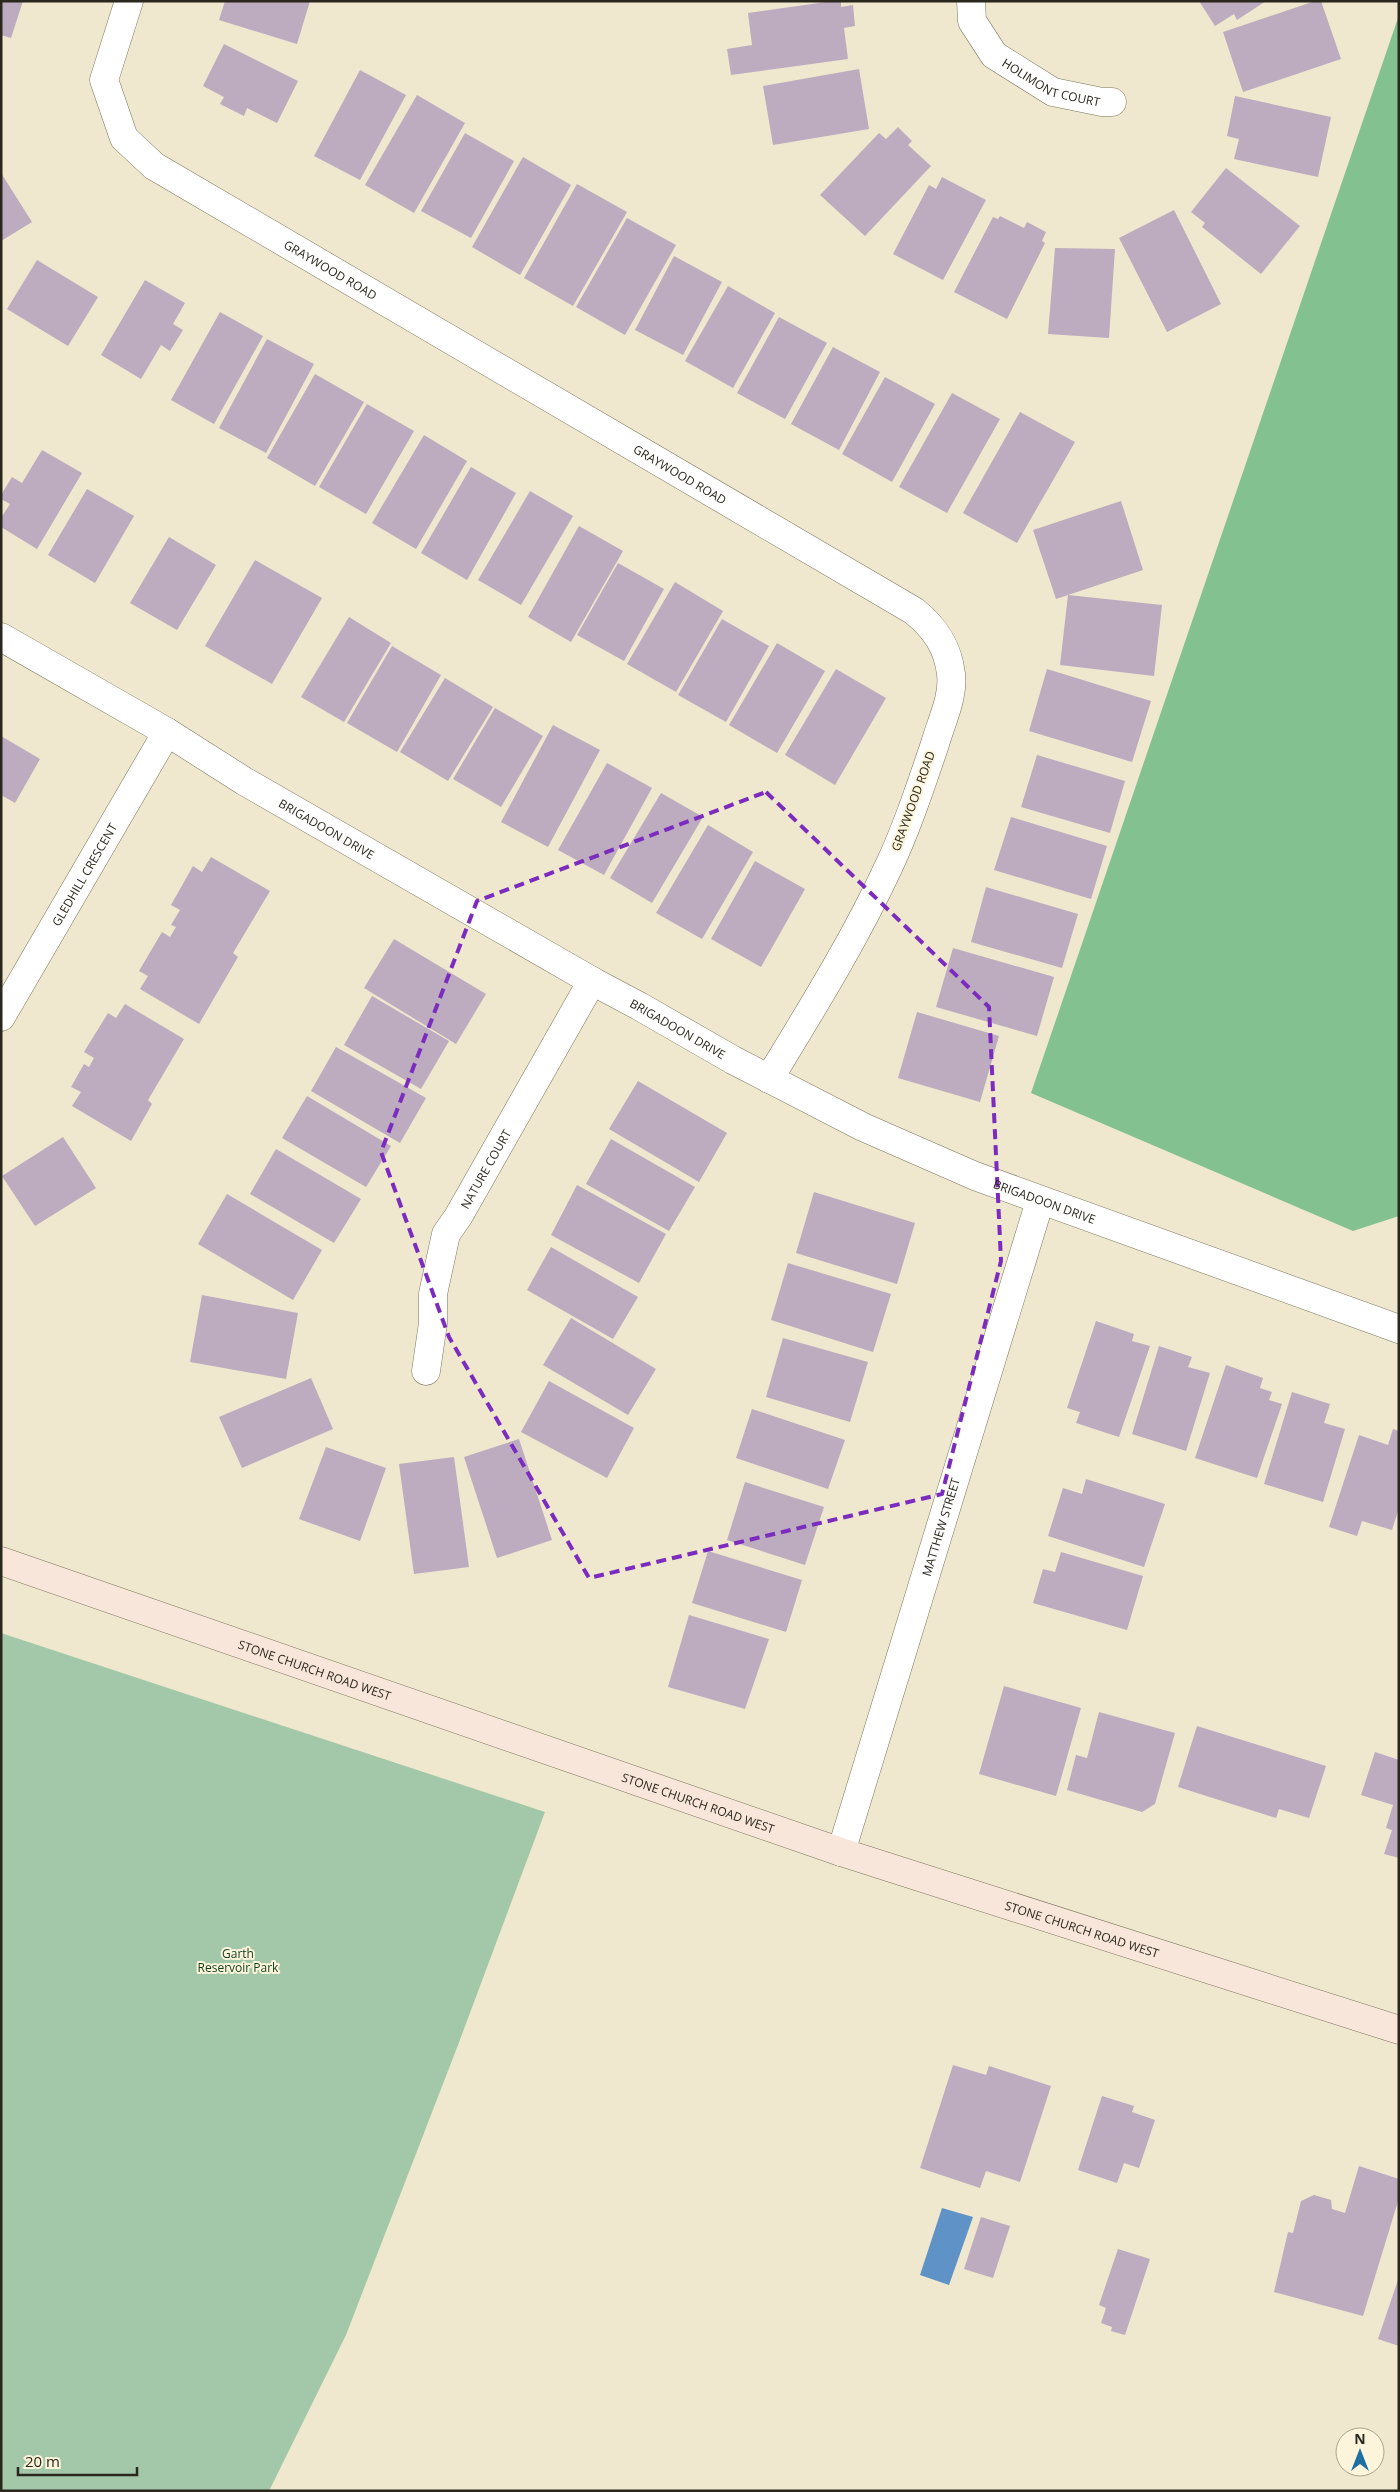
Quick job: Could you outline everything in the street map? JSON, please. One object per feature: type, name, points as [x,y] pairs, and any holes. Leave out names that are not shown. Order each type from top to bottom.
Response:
[{"type":"main road","name":"STONE CHURCH ROAD WEST","points":[[1,1561],[842,1852],[1399,2030]]},
{"type":"street","name":"GRAYWOOD ROAD","points":[[128,1],[104,80],[124,138],[154,166],[914,611],[930,624],[940,638],[947,654],[951,675],[950,695],[921,785],[889,867],[845,952],[769,1079]]},
{"type":"street","name":"HOLIMONT COURT","points":[[970,1],[972,21],[994,56],[1053,92],[1102,102],[1112,102]]},
{"type":"street","name":"BRIGADOON DRIVE","points":[[1,637],[167,732],[244,781],[592,981],[769,1079],[863,1128],[975,1176],[1040,1201],[1126,1229],[1399,1329]]},
{"type":"street","name":"GLEDHILL CRESCENT","points":[[1,1017],[167,732]]},
{"type":"street","name":"NATURE COURT","points":[[426,1371],[433,1323],[433,1294],[446,1234],[458,1217],[592,981]]},
{"type":"street","name":"MATTHEW STREET","points":[[842,1852],[1040,1201]]},
{"type":"highlighted area","points":[[766,792],[989,1007],[1001,1261],[942,1494],[589,1578],[449,1337],[381,1152],[477,901]]},
{"type":"green space","points":[[1399,15],[1399,1216],[1353,1231],[1031,1093]]},
{"type":"green space","name":"Garth Reservoir Park","points":[[1,1633],[545,1812],[458,2045],[346,2335],[269,2491],[1,2491]]},
{"type":"water","points":[[942,2208],[973,2217],[949,2285],[920,2275]]},
{"type":"building","points":[[1,1],[23,1],[11,38],[1,35]]},
{"type":"building","points":[[225,1],[310,1],[297,44],[219,20]]},
{"type":"building","points":[[841,1],[841,7],[853,5],[855,26],[844,28],[848,59],[731,75],[727,49],[752,45],[748,13]]},
{"type":"building","points":[[1199,1],[1266,1],[1237,20],[1234,14],[1215,26]]},
{"type":"building","points":[[1315,1],[1321,1],[1341,59],[1243,92],[1223,32]]},
{"type":"building","points":[[224,44],[298,81],[277,123],[247,108],[244,116],[220,104],[224,97],[203,86]]},
{"type":"building","points":[[859,69],[869,129],[773,145],[763,86]]},
{"type":"building","points":[[360,70],[406,95],[360,180],[314,156]]},
{"type":"building","points":[[417,95],[465,123],[414,213],[365,185]]},
{"type":"building","points":[[1235,96],[1331,117],[1318,177],[1234,159],[1239,139],[1227,136]]},
{"type":"building","points":[[898,127],[912,141],[908,145],[931,166],[865,236],[820,195],[879,133],[886,139]]},
{"type":"building","points":[[465,133],[514,161],[471,238],[421,211]]},
{"type":"building","points":[[523,157],[571,185],[520,275],[472,247]]},
{"type":"building","points":[[1226,168],[1300,226],[1261,274],[1202,227],[1205,223],[1191,212]]},
{"type":"building","points":[[1,173],[32,222],[1,241]]},
{"type":"building","points":[[942,177],[986,200],[943,280],[893,254],[929,185],[936,189]]},
{"type":"building","points":[[577,184],[627,212],[573,306],[524,278]]},
{"type":"building","points":[[1174,210],[1221,304],[1167,332],[1119,238]]},
{"type":"building","points":[[1000,216],[1024,228],[1027,222],[1046,232],[1042,241],[1045,243],[1007,319],[954,292],[993,217],[998,219]]},
{"type":"building","points":[[627,218],[676,245],[625,335],[576,307]]},
{"type":"building","points":[[1055,248],[1115,249],[1109,338],[1048,334]]},
{"type":"building","points":[[674,256],[722,282],[683,355],[635,330]]},
{"type":"building","points":[[37,260],[98,297],[68,346],[7,309]]},
{"type":"building","points":[[145,280],[185,303],[173,324],[183,330],[170,351],[161,345],[141,379],[101,355]]},
{"type":"building","points":[[728,286],[775,313],[733,388],[685,361]]},
{"type":"building","points":[[220,312],[263,336],[214,424],[171,400]]},
{"type":"building","points":[[779,317],[827,343],[785,419],[737,393]]},
{"type":"building","points":[[267,339],[314,364],[266,453],[219,428]]},
{"type":"building","points":[[833,347],[880,372],[839,450],[791,424]]},
{"type":"building","points":[[315,374],[364,402],[315,486],[267,458]]},
{"type":"building","points":[[885,377],[935,404],[892,482],[842,454]]},
{"type":"building","points":[[952,393],[1000,419],[947,513],[899,487]]},
{"type":"building","points":[[367,404],[414,431],[366,514],[319,487]]},
{"type":"building","points":[[1020,412],[1075,442],[1017,543],[963,513]]},
{"type":"building","points":[[424,435],[467,461],[416,549],[372,523]]},
{"type":"building","points":[[42,450],[82,473],[37,549],[1,527],[1,518],[10,504],[1,499],[1,495],[12,477],[22,483]]},
{"type":"building","points":[[471,467],[516,493],[467,580],[421,553]]},
{"type":"building","points":[[87,489],[134,516],[95,583],[48,555]]},
{"type":"building","points":[[530,491],[573,516],[521,605],[478,580]]},
{"type":"building","points":[[1121,501],[1143,570],[1056,599],[1033,530]]},
{"type":"building","points":[[579,526],[623,551],[571,642],[528,617]]},
{"type":"building","points":[[169,537],[216,565],[177,630],[130,603]]},
{"type":"building","points":[[255,560],[322,598],[272,684],[205,646]]},
{"type":"building","points":[[618,563],[664,589],[624,661],[577,635]]},
{"type":"building","points":[[675,582],[723,611],[676,692],[627,664]]},
{"type":"building","points":[[1068,595],[1162,605],[1154,676],[1060,665]]},
{"type":"building","points":[[349,617],[391,643],[344,722],[301,697]]},
{"type":"building","points":[[722,619],[769,646],[726,722],[678,695]]},
{"type":"building","points":[[777,643],[825,671],[777,753],[729,725]]},
{"type":"building","points":[[392,646],[441,675],[397,752],[347,723]]},
{"type":"building","points":[[836,669],[886,698],[835,785],[785,755]]},
{"type":"building","points":[[1047,669],[1151,701],[1132,762],[1029,731]]},
{"type":"building","points":[[445,678],[493,707],[448,781],[400,752]]},
{"type":"building","points":[[495,708],[543,736],[501,807],[453,779]]},
{"type":"building","points":[[553,725],[600,750],[548,847],[501,822]]},
{"type":"building","points":[[1,736],[40,759],[15,803],[1,795]]},
{"type":"building","points":[[1037,755],[1125,781],[1110,833],[1021,807]]},
{"type":"building","points":[[607,763],[652,788],[604,875],[558,850]]},
{"type":"building","points":[[661,793],[703,817],[652,903],[610,878]]},
{"type":"building","points":[[1011,817],[1107,846],[1091,899],[994,870]]},
{"type":"building","points":[[708,825],[753,852],[702,939],[656,913]]},
{"type":"building","points":[[211,857],[270,891],[233,953],[238,957],[199,1024],[140,989],[148,976],[139,971],[162,932],[170,937],[176,927],[171,925],[180,910],[171,905],[193,866],[202,872]]},
{"type":"building","points":[[755,861],[805,889],[761,967],[711,939]]},
{"type":"building","points":[[986,887],[1078,914],[1062,968],[971,942]]},
{"type":"building","points":[[394,939],[486,994],[456,1044],[364,988]]},
{"type":"building","points":[[953,948],[1054,977],[1037,1036],[936,1007]]},
{"type":"building","points":[[372,996],[449,1041],[421,1089],[344,1045]]},
{"type":"building","points":[[125,1004],[184,1039],[148,1100],[152,1104],[131,1141],[72,1106],[81,1092],[71,1087],[84,1064],[89,1067],[94,1058],[84,1052],[108,1013],[116,1018]]},
{"type":"building","points":[[917,1012],[999,1036],[980,1102],[898,1078]]},
{"type":"building","points":[[336,1047],[426,1098],[400,1143],[311,1091]]},
{"type":"building","points":[[638,1081],[727,1133],[699,1182],[609,1129]]},
{"type":"building","points":[[307,1096],[391,1146],[366,1187],[282,1138]]},
{"type":"building","points":[[63,1137],[96,1188],[35,1226],[2,1176]]},
{"type":"building","points":[[611,1139],[695,1187],[669,1231],[586,1184]]},
{"type":"building","points":[[276,1149],[361,1199],[334,1243],[250,1194]]},
{"type":"building","points":[[577,1185],[666,1234],[639,1283],[551,1235]]},
{"type":"building","points":[[814,1192],[915,1223],[897,1284],[796,1253]]},
{"type":"building","points":[[227,1194],[322,1250],[293,1300],[198,1244]]},
{"type":"building","points":[[551,1247],[638,1297],[613,1339],[527,1290]]},
{"type":"building","points":[[788,1263],[891,1294],[873,1352],[771,1320]]},
{"type":"building","points":[[202,1295],[298,1313],[286,1379],[190,1362]]},
{"type":"building","points":[[571,1318],[656,1369],[628,1415],[543,1365]]},
{"type":"building","points":[[1096,1321],[1134,1334],[1132,1341],[1150,1346],[1119,1437],[1076,1423],[1080,1412],[1067,1408]]},
{"type":"building","points":[[783,1338],[868,1362],[850,1422],[766,1397]]},
{"type":"building","points":[[1159,1346],[1192,1357],[1188,1367],[1210,1373],[1186,1451],[1132,1434]]},
{"type":"building","points":[[1226,1365],[1263,1378],[1260,1388],[1272,1392],[1269,1400],[1282,1404],[1257,1478],[1195,1458]]},
{"type":"building","points":[[311,1378],[333,1429],[242,1468],[219,1417]]},
{"type":"building","points":[[549,1381],[634,1428],[607,1478],[521,1432]]},
{"type":"building","points":[[1292,1392],[1330,1404],[1324,1423],[1345,1429],[1323,1502],[1264,1484]]},
{"type":"building","points":[[752,1409],[845,1440],[828,1489],[736,1458]]},
{"type":"building","points":[[1393,1429],[1399,1431],[1399,1508],[1392,1530],[1362,1521],[1357,1536],[1329,1527],[1359,1435],[1388,1445]]},
{"type":"building","points":[[519,1439],[552,1540],[497,1558],[464,1457]]},
{"type":"building","points":[[326,1447],[386,1468],[360,1541],[299,1519]]},
{"type":"building","points":[[454,1457],[469,1567],[414,1574],[399,1464]]},
{"type":"building","points":[[1086,1479],[1165,1504],[1144,1567],[1048,1536],[1063,1488],[1082,1494]]},
{"type":"building","points":[[745,1482],[824,1507],[805,1565],[727,1540]]},
{"type":"building","points":[[708,1551],[802,1580],[786,1632],[692,1603]]},
{"type":"building","points":[[1061,1552],[1143,1576],[1127,1630],[1033,1603],[1043,1569],[1055,1572]]},
{"type":"building","points":[[689,1615],[769,1639],[745,1709],[668,1687]]},
{"type":"building","points":[[1004,1686],[1081,1708],[1056,1796],[979,1774]]},
{"type":"building","points":[[1099,1712],[1175,1733],[1155,1804],[1142,1812],[1067,1790],[1076,1755],[1087,1758]]},
{"type":"building","points":[[1197,1726],[1326,1766],[1309,1818],[1279,1809],[1276,1818],[1178,1787]]},
{"type":"building","points":[[1375,1752],[1399,1760],[1399,1858],[1384,1854],[1392,1830],[1386,1828],[1393,1805],[1361,1795]]},
{"type":"building","points":[[953,2065],[986,2075],[989,2066],[1051,2086],[1020,2182],[986,2171],[980,2188],[920,2168]]},
{"type":"building","points":[[1102,2096],[1134,2106],[1132,2112],[1155,2120],[1139,2168],[1124,2163],[1117,2183],[1078,2170]]},
{"type":"building","points":[[1359,2166],[1399,2179],[1399,2198],[1363,2316],[1274,2292],[1288,2232],[1293,2233],[1301,2201],[1314,2195],[1331,2200],[1332,2209],[1345,2213]]},
{"type":"building","points":[[981,2217],[1010,2226],[993,2278],[964,2269]]},
{"type":"building","points":[[1118,2249],[1150,2259],[1125,2335],[1111,2331],[1112,2327],[1101,2323],[1106,2308],[1099,2305]]},
{"type":"building","points":[[1399,2277],[1399,2346],[1378,2339]]}]
